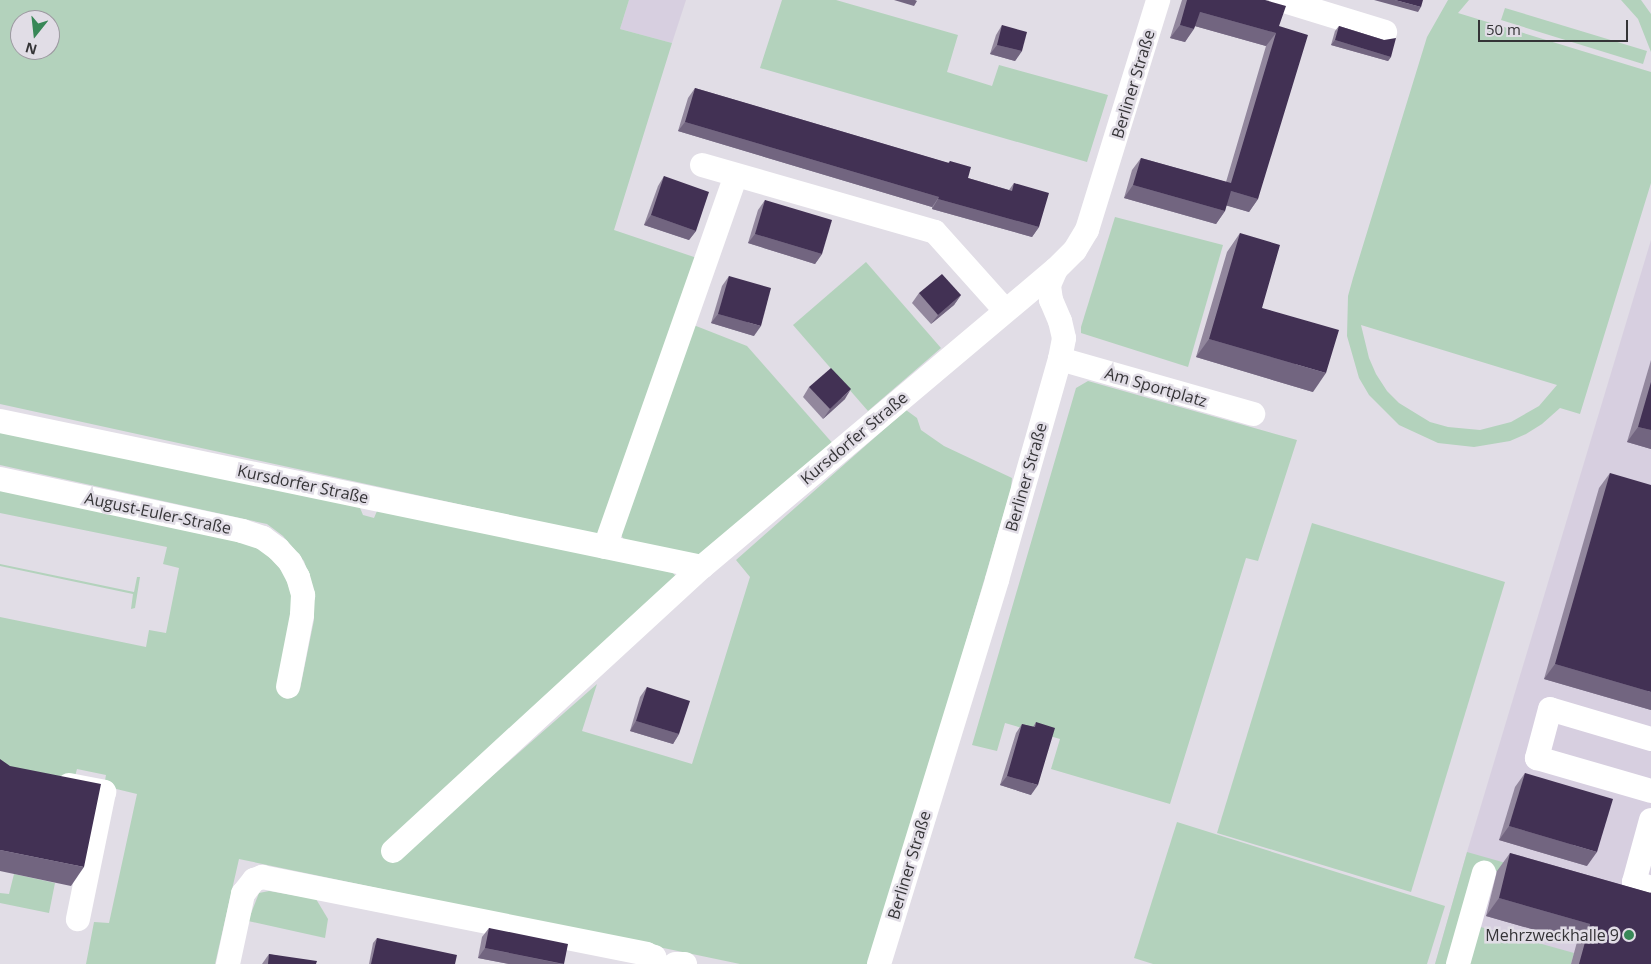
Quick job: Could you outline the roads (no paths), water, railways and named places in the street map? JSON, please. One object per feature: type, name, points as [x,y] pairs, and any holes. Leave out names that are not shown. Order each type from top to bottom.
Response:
[{"type":"street","name":"Berliner Straße","points":[[879,964],[998,580],[1060,359],[1064,338],[1060,321],[1051,300],[1049,285],[1056,269],[1075,250],[1087,230],[1158,0]]},
{"type":"street","points":[[1281,0],[1385,32]]},
{"type":"street","points":[[702,165],[935,232],[1005,310]]},
{"type":"street","points":[[605,547],[736,175]]},
{"type":"street","name":"Kursdorfer Straße","points":[[393,851],[702,567],[1056,269]]},
{"type":"street","name":"Am Sportplatz","points":[[1060,359],[1253,414]]},
{"type":"street","name":"Kursdorfer Straße","points":[[0,420],[702,567]]},
{"type":"street","name":"August-Euler-Straße","points":[[0,479],[242,531],[263,538],[278,549],[290,562],[298,577],[303,596],[302,615],[288,687]]},
{"type":"street","points":[[1651,739],[1550,709],[1537,758],[1651,791]]},
{"type":"street","points":[[47,780],[104,792],[78,919]]},
{"type":"street","points":[[1651,820],[1634,882],[1651,888]]},
{"type":"street","points":[[1458,964],[1484,873]]},
{"type":"street","points":[[228,964],[243,894],[254,880],[262,877],[646,954],[654,957],[657,964]]},
{"type":"street","points":[[675,964],[685,964]]},
{"type":"place","name":"Mehrzweckhalle 9","points":[[1629,935]]}]
